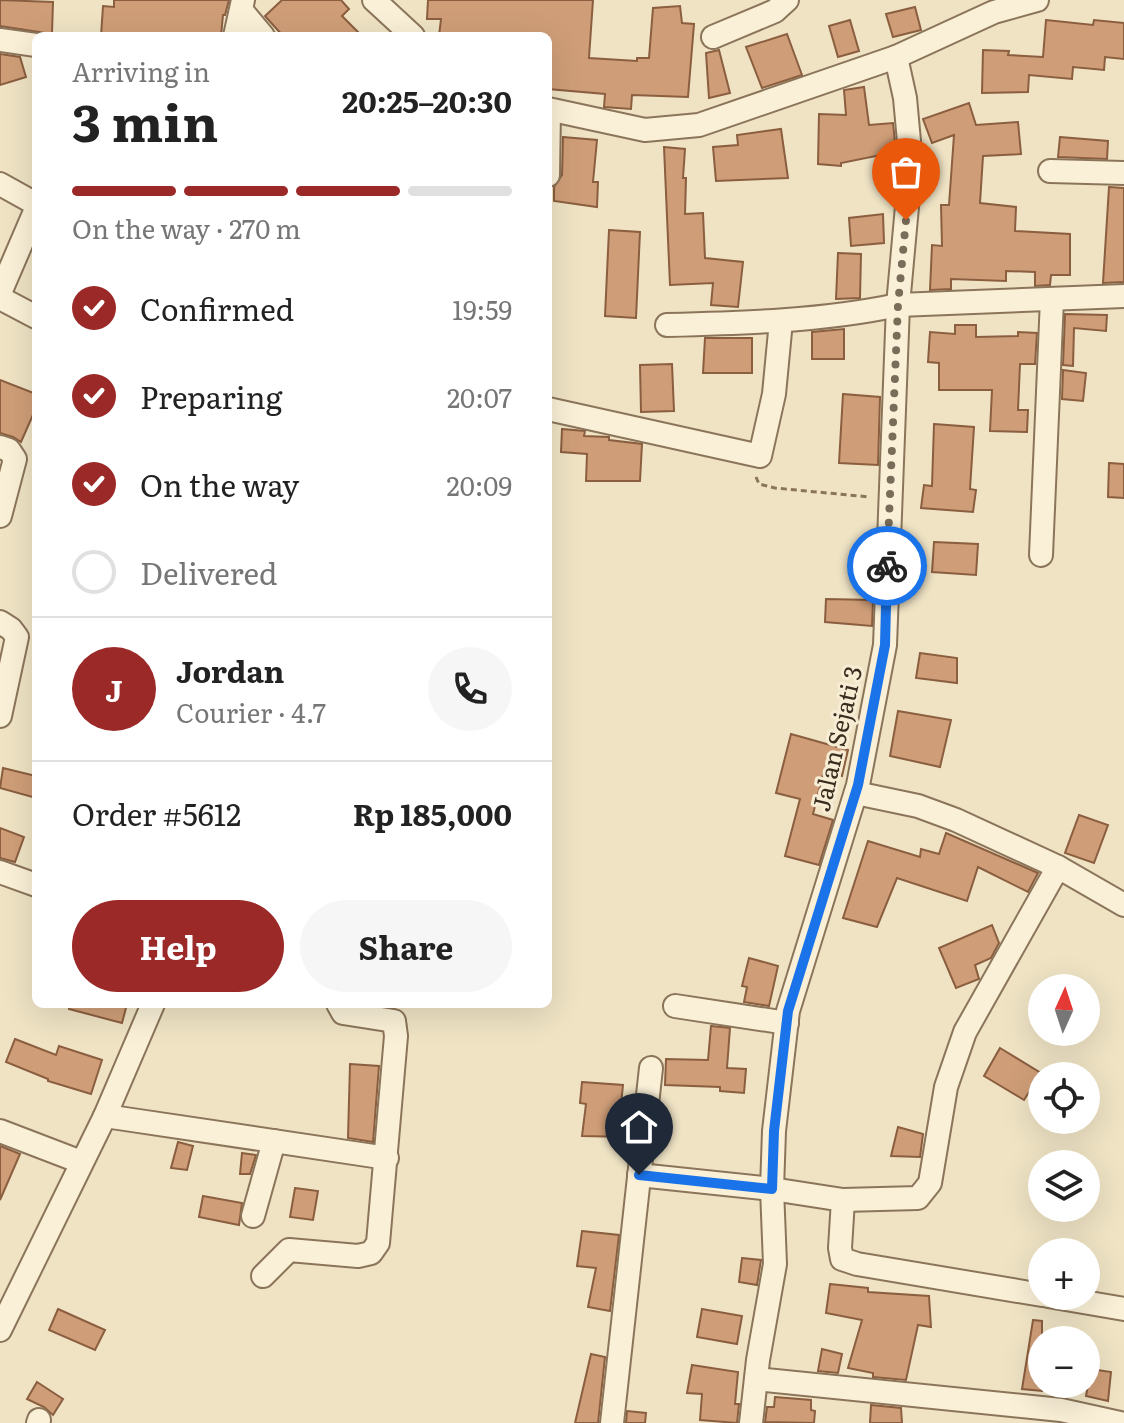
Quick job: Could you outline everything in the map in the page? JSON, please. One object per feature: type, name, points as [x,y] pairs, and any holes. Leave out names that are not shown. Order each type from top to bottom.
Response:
[{"type":"street","points":[[374,0],[409,32]]},
{"type":"street","points":[[713,37],[775,11],[787,0]]},
{"type":"street","points":[[552,111],[645,130],[699,125],[896,57],[994,6],[1037,0]]},
{"type":"street","points":[[236,32],[243,5]]},
{"type":"street","points":[[243,5],[260,32]]},
{"type":"street","points":[[0,40],[32,44]]},
{"type":"street","name":"Jalan Sejati 3","points":[[751,1423],[775,1264],[772,1189],[774,1131],[788,1011],[856,793],[885,645],[898,305],[911,163],[905,98],[896,57]]},
{"type":"street","points":[[1050,171],[1124,173]]},
{"type":"street","points":[[0,184],[32,204]]},
{"type":"street","points":[[32,216],[0,295],[32,315]]},
{"type":"street","points":[[667,325],[781,321],[898,305],[1124,296]]},
{"type":"street","points":[[1041,555],[1052,299]]},
{"type":"street","points":[[552,410],[760,456],[774,394],[781,321]]},
{"type":"street","points":[[0,447],[9,450],[15,459],[0,516]]},
{"type":"street","points":[[0,622],[17,637],[0,716]]},
{"type":"street","points":[[856,793],[918,806],[1058,867],[1124,905]]},
{"type":"street","points":[[639,1175],[843,1200],[918,1198],[930,1183],[946,1087],[965,1032],[1058,867]]},
{"type":"street","points":[[0,872],[32,884]]},
{"type":"street","points":[[675,1006],[787,1023]]},
{"type":"street","points":[[0,1330],[105,1116],[151,1008]]},
{"type":"street","points":[[263,1276],[289,1250],[358,1256],[371,1253],[378,1243],[396,1036],[394,1021],[343,1013],[340,1008]]},
{"type":"street","points":[[612,1423],[651,1068]]},
{"type":"street","points":[[105,1116],[387,1158]]},
{"type":"street","points":[[0,1131],[81,1162]]},
{"type":"street","points":[[253,1216],[274,1141]]},
{"type":"street","points":[[843,1200],[842,1259],[1028,1293]]},
{"type":"street","points":[[1100,1305],[1124,1309]]},
{"type":"street","points":[[756,1379],[1061,1410],[1120,1423]]},
{"type":"path","points":[[760,456],[756,477],[759,484],[890,499]]},
{"type":"building","points":[[0,0],[53,2],[52,32],[0,26]]},
{"type":"building","points":[[114,0],[229,0],[221,32],[101,32],[103,6],[114,7]]},
{"type":"building","points":[[282,0],[341,0],[349,9],[342,16],[358,32],[279,32],[265,16]]},
{"type":"building","points":[[428,0],[593,0],[589,58],[637,61],[637,58],[649,58],[653,8],[680,6],[682,23],[694,24],[688,97],[632,95],[631,109],[604,107],[605,94],[552,89],[552,32],[439,32],[441,19],[427,19]]},
{"type":"building","points":[[915,7],[921,30],[893,37],[886,14]]},
{"type":"building","points":[[850,20],[859,51],[838,57],[829,26]]},
{"type":"building","points":[[1046,20],[1093,25],[1094,20],[1124,23],[1124,59],[1105,57],[1104,70],[1073,67],[1072,79],[1029,75],[1028,92],[982,93],[983,50],[1043,57]]},
{"type":"building","points":[[787,34],[802,75],[762,88],[746,47]]},
{"type":"building","points":[[719,50],[730,93],[709,98],[706,53]]},
{"type":"building","points":[[0,54],[20,57],[26,77],[0,85]]},
{"type":"building","points":[[864,87],[869,125],[893,123],[896,152],[841,163],[841,166],[818,164],[819,114],[846,115],[844,90]]},
{"type":"building","points":[[969,103],[976,125],[1018,122],[1021,154],[983,156],[980,203],[1016,207],[1015,231],[1070,234],[1070,275],[1051,275],[1050,285],[1035,286],[1035,272],[1006,271],[1006,281],[951,279],[951,289],[930,290],[932,245],[942,246],[941,205],[949,205],[954,135],[932,143],[923,119]]},
{"type":"building","points":[[781,129],[788,178],[716,181],[713,147],[738,145],[737,135]]},
{"type":"building","points":[[563,137],[597,140],[593,182],[598,182],[597,207],[554,201],[554,187],[562,175]]},
{"type":"building","points":[[1060,137],[1108,141],[1107,159],[1058,157]]},
{"type":"building","points":[[664,147],[685,149],[685,214],[703,213],[705,258],[743,262],[738,307],[711,305],[713,283],[670,285]]},
{"type":"building","points":[[1109,187],[1124,188],[1124,282],[1103,283]]},
{"type":"building","points":[[883,214],[884,243],[851,246],[849,218]]},
{"type":"building","points":[[609,230],[640,232],[636,318],[605,316]]},
{"type":"building","points":[[838,253],[861,254],[860,298],[836,299]]},
{"type":"building","points":[[1065,314],[1107,315],[1106,331],[1074,328],[1073,366],[1063,365]]},
{"type":"building","points":[[955,325],[976,325],[976,337],[1037,333],[1035,364],[1020,364],[1018,410],[1028,410],[1027,432],[990,431],[992,390],[939,390],[939,363],[928,362],[930,332],[955,334]]},
{"type":"building","points":[[844,329],[844,359],[812,359],[812,332]]},
{"type":"building","points":[[705,338],[752,338],[752,373],[703,373]]},
{"type":"building","points":[[672,364],[674,411],[641,412],[640,365]]},
{"type":"building","points":[[1063,370],[1086,373],[1083,401],[1062,399]]},
{"type":"building","points":[[0,380],[32,392],[32,417],[21,442],[0,433]]},
{"type":"building","points":[[843,394],[880,397],[878,465],[839,463]]},
{"type":"building","points":[[934,424],[974,427],[970,489],[976,490],[973,512],[921,508],[924,485],[932,486]]},
{"type":"building","points":[[562,429],[585,431],[584,436],[609,437],[609,440],[642,444],[640,481],[586,481],[587,454],[561,452]]},
{"type":"building","points":[[1109,463],[1124,464],[1124,498],[1108,497]]},
{"type":"building","points":[[934,542],[978,544],[976,575],[932,572]]},
{"type":"building","points":[[826,599],[873,600],[872,626],[825,622]]},
{"type":"building","points":[[920,653],[957,658],[957,683],[916,678]]},
{"type":"building","points":[[898,711],[951,720],[940,767],[890,756]]},
{"type":"building","points":[[791,734],[848,750],[842,776],[824,771],[813,814],[833,820],[819,865],[785,856],[800,799],[776,793]]},
{"type":"building","points":[[3,768],[32,775],[32,797],[0,788]]},
{"type":"building","points":[[1079,815],[1108,825],[1094,863],[1065,853]]},
{"type":"building","points":[[0,828],[24,837],[15,862],[0,858]]},
{"type":"building","points":[[946,833],[1038,873],[1028,892],[978,867],[967,901],[897,878],[877,927],[843,918],[868,841],[920,857],[921,849],[939,854]]},
{"type":"building","points":[[992,925],[999,943],[991,958],[975,965],[979,979],[956,988],[939,948]]},
{"type":"building","points":[[749,958],[778,966],[769,1006],[744,1002],[747,987],[742,986]]},
{"type":"building","points":[[69,1008],[126,1008],[122,1023]]},
{"type":"building","points":[[711,1026],[730,1028],[727,1068],[746,1069],[744,1093],[720,1091],[720,1087],[665,1085],[666,1059],[708,1060]]},
{"type":"building","points":[[15,1039],[56,1055],[59,1046],[102,1060],[91,1094],[48,1081],[6,1062]]},
{"type":"building","points":[[1000,1048],[1028,1065],[1028,1094],[1024,1100],[984,1076]]},
{"type":"building","points":[[350,1064],[379,1066],[373,1142],[348,1138]]},
{"type":"building","points":[[582,1082],[623,1085],[620,1115],[629,1115],[629,1137],[582,1136],[586,1104],[580,1103]]},
{"type":"building","points":[[898,1127],[923,1134],[920,1157],[891,1156]]},
{"type":"building","points":[[178,1142],[193,1146],[187,1170],[171,1168]]},
{"type":"building","points":[[0,1146],[20,1154],[0,1200]]},
{"type":"building","points":[[242,1153],[256,1155],[250,1174],[240,1174]]},
{"type":"building","points":[[295,1188],[318,1191],[313,1220],[290,1217]]},
{"type":"building","points":[[203,1196],[242,1203],[239,1225],[199,1217]]},
{"type":"building","points":[[582,1231],[619,1235],[610,1311],[588,1307],[596,1268],[577,1266]]},
{"type":"building","points":[[742,1258],[761,1260],[757,1285],[739,1282]]},
{"type":"building","points":[[830,1284],[868,1288],[868,1292],[929,1296],[931,1327],[918,1325],[906,1380],[873,1377],[873,1373],[848,1368],[862,1320],[826,1313]]},
{"type":"building","points":[[58,1309],[105,1330],[95,1350],[49,1330]]},
{"type":"building","points":[[702,1309],[742,1316],[737,1344],[697,1337]]},
{"type":"building","points":[[1033,1320],[1042,1321],[1042,1326],[1032,1326]]},
{"type":"building","points":[[822,1349],[842,1354],[838,1373],[818,1371]]},
{"type":"building","points":[[1028,1351],[1028,1390],[1022,1389]]},
{"type":"building","points":[[591,1354],[605,1357],[598,1423],[575,1423]]},
{"type":"building","points":[[692,1365],[738,1372],[737,1423],[700,1420],[702,1394],[687,1393]]},
{"type":"building","points":[[1100,1370],[1111,1372],[1108,1401],[1095,1398],[1100,1398]]},
{"type":"building","points":[[37,1382],[63,1399],[53,1415],[27,1399]]},
{"type":"building","points":[[775,1397],[811,1400],[811,1410],[815,1411],[814,1423],[765,1422],[767,1407],[774,1407]]},
{"type":"building","points":[[871,1405],[901,1408],[902,1423],[870,1423]]},
{"type":"building","points":[[627,1411],[646,1413],[645,1423],[626,1423]]},
{"type":"way so far","points":[[887,566],[898,305],[906,220]]},
{"type":"route","points":[[639,1175],[772,1189],[774,1131],[788,1011],[858,785],[885,645],[887,566]]}]
